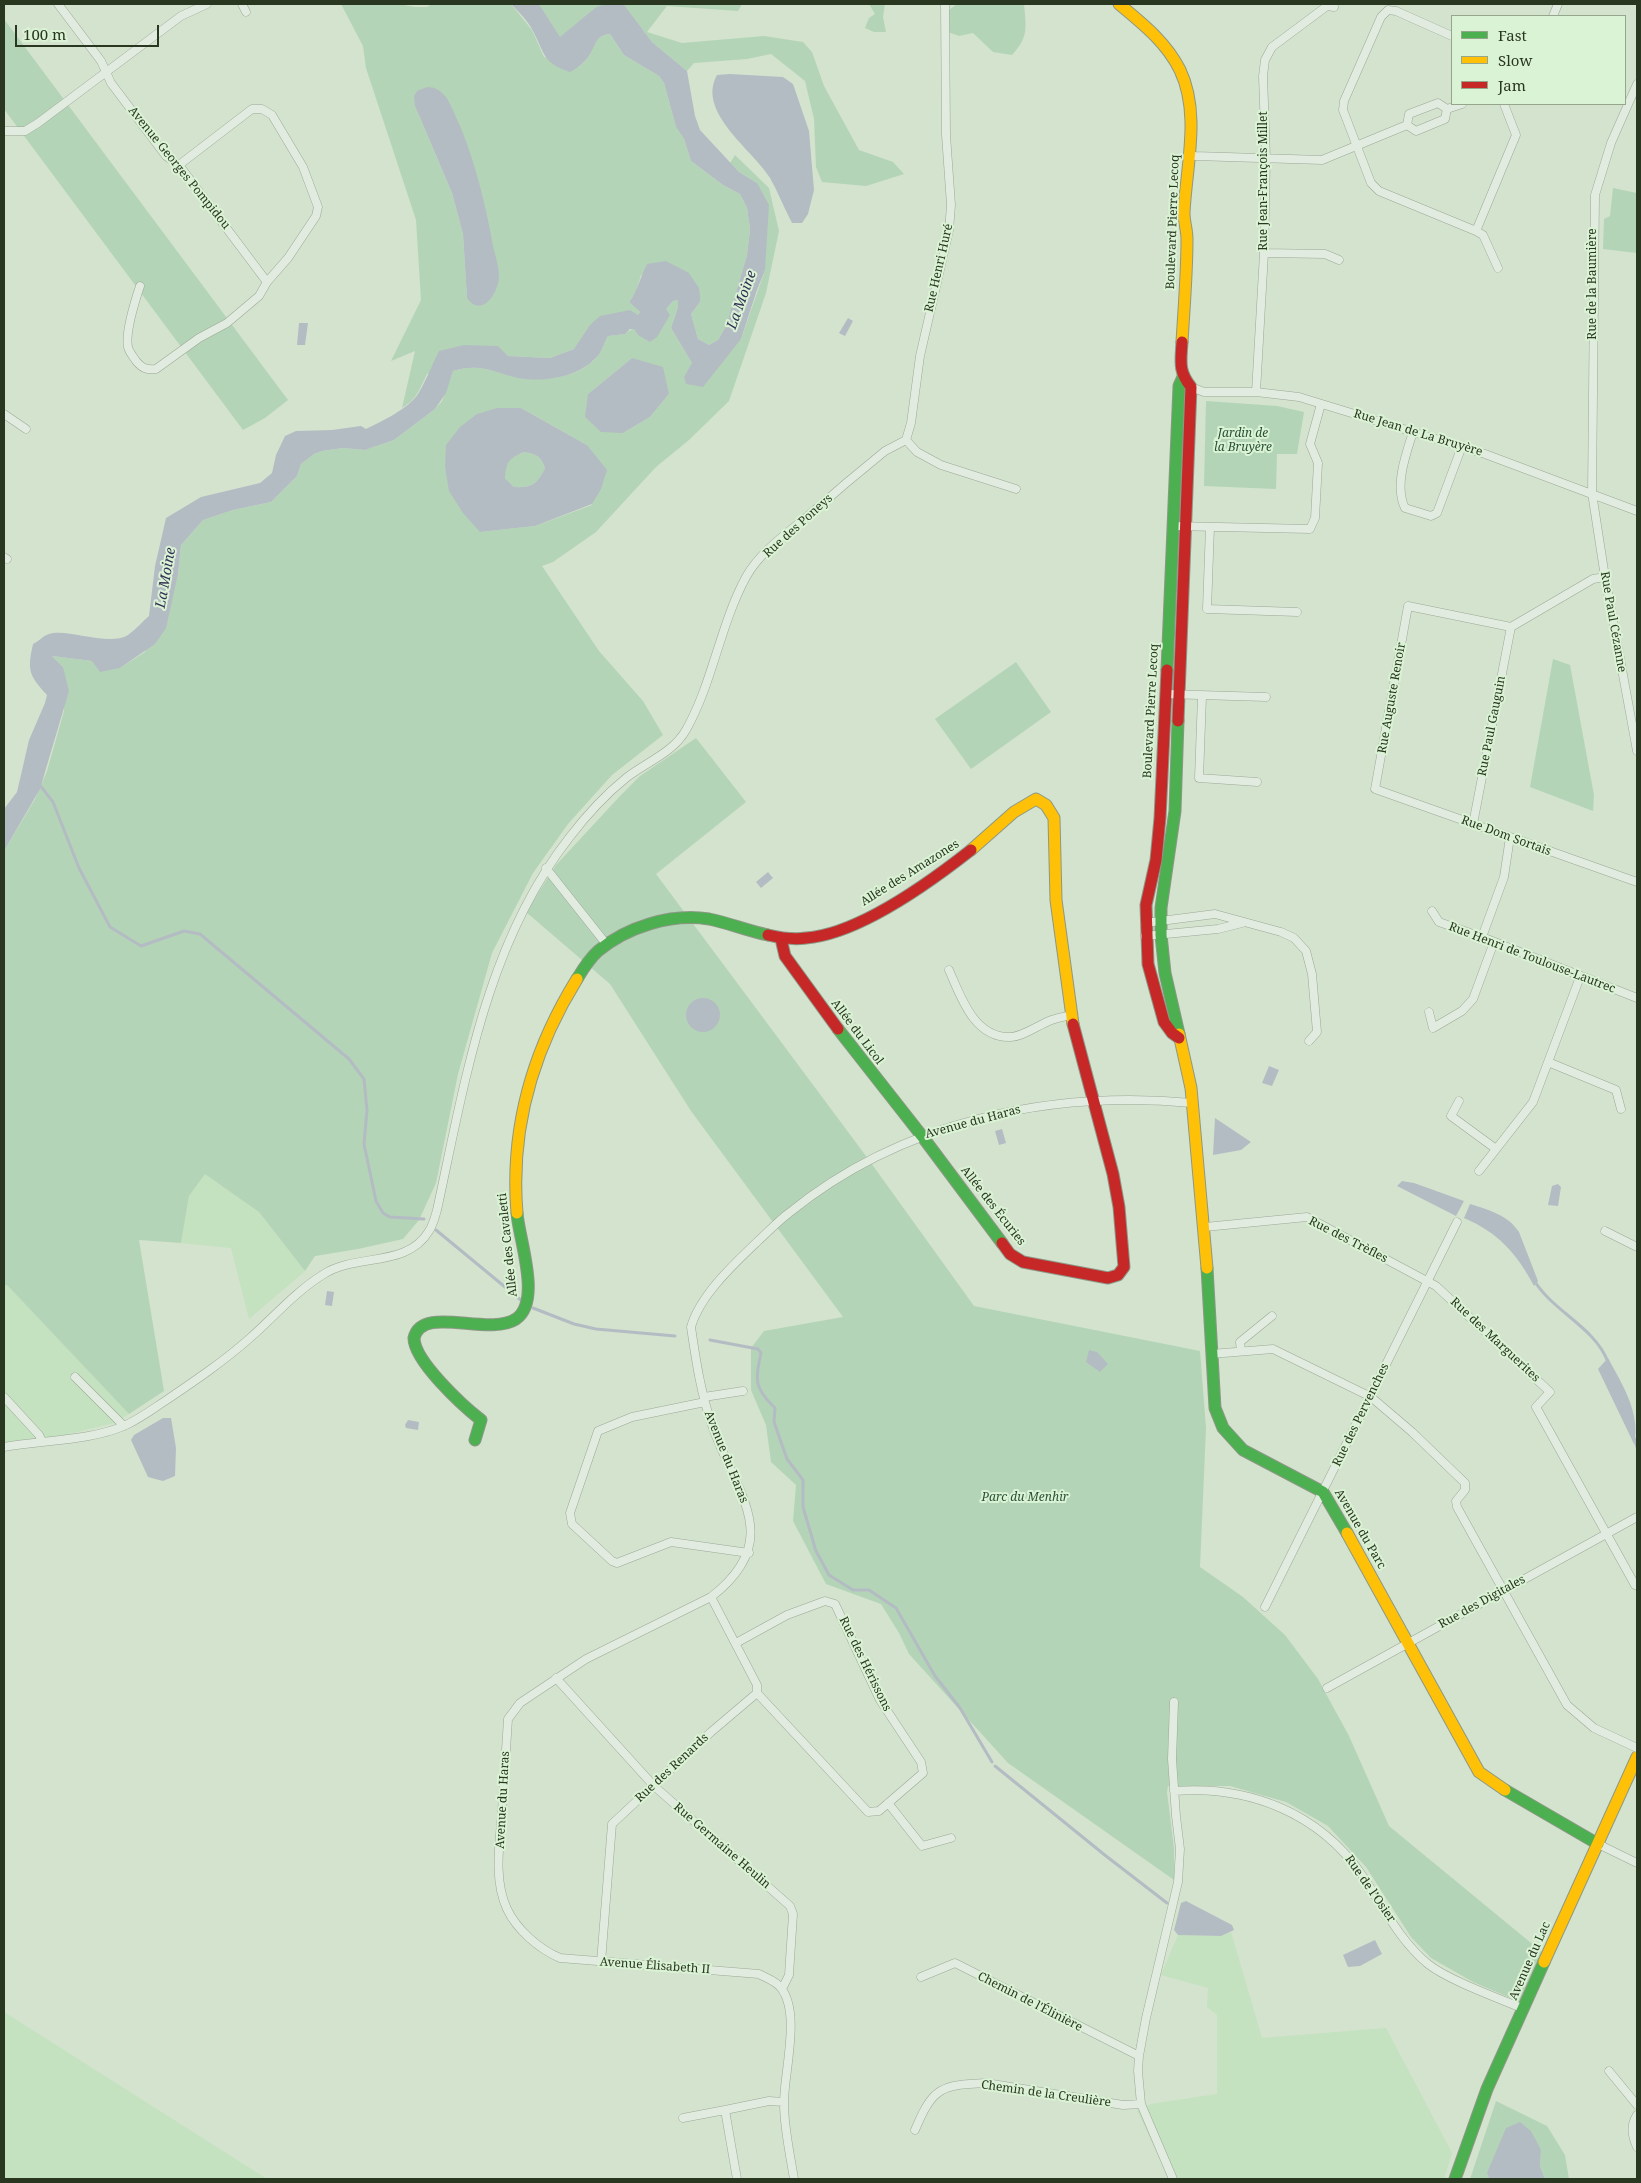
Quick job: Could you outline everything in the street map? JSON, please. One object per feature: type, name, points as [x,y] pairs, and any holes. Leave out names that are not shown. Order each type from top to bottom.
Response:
[{"type":"street","name":"Avenue Georges Pompidou","points":[[58,4],[101,61],[112,83],[166,156],[179,165],[267,282]]},
{"type":"street","points":[[4,131],[25,131],[181,16],[207,4]]},
{"type":"street","points":[[242,4],[246,12]]},
{"type":"street","name":"Rue Henri Huré","points":[[906,440],[911,423],[920,356],[949,230],[952,205],[946,135],[945,4]]},
{"type":"street","name":"Boulevard Pierre Lecoq","points":[[1119,4],[1160,40],[1180,68],[1188,98],[1190,118],[1184,217],[1187,237],[1180,367],[1183,377],[1179,386],[1160,818],[1156,860],[1146,905],[1145,923],[1148,964],[1160,1011],[1172,1032],[1179,1038]]},
{"type":"street","name":"Rue Jean-François Millet","points":[[1256,392],[1264,253],[1266,158],[1263,76],[1265,60],[1272,47],[1295,29],[1327,6],[1334,7]]},
{"type":"street","points":[[1451,36],[1396,11],[1388,10],[1381,17],[1344,101],[1343,110],[1371,183],[1378,191],[1483,235],[1498,268]]},
{"type":"street","name":"Rue de la Baumière","points":[[1592,493],[1595,194],[1611,143],[1637,84]]},
{"type":"street","points":[[1408,126],[1409,114],[1438,103],[1447,109]]},
{"type":"street","points":[[1447,109],[1459,105]]},
{"type":"street","points":[[1476,232],[1516,135],[1504,105]]},
{"type":"street","points":[[140,286],[132,310],[128,346],[130,353],[140,366],[148,370],[156,369],[200,338],[226,323],[259,296],[267,282],[293,251],[316,216],[318,207],[304,167],[272,115],[262,109],[252,109],[179,165]]},
{"type":"street","points":[[1408,126],[1416,131],[1445,120],[1447,109]]},
{"type":"street","points":[[1188,154],[1195,156],[1322,160],[1408,126]]},
{"type":"street","points":[[1264,253],[1325,254],[1339,260]]},
{"type":"street","points":[[1183,377],[1192,387]]},
{"type":"street","name":"Boulevard Pierre Lecoq","points":[[1192,387],[1176,811],[1160,921],[1165,974],[1187,1067],[1192,1103]]},
{"type":"street","name":"Rue Jean de La Bruyère","points":[[1192,387],[1204,392],[1256,392],[1299,397],[1462,446],[1637,511]]},
{"type":"street","points":[[1173,526],[1310,529],[1315,518],[1318,463],[1310,444],[1321,404]]},
{"type":"street","points":[[4,414],[26,429]]},
{"type":"street","points":[[1413,432],[1404,462],[1402,501],[1405,508],[1431,516],[1437,513],[1462,446]]},
{"type":"street","points":[[906,440],[917,452],[941,465],[1016,489]]},
{"type":"street","name":"Rue des Poneys","points":[[4,1447],[105,1432],[124,1426],[205,1374],[250,1338],[296,1295],[324,1273],[346,1264],[397,1256],[415,1247],[429,1231],[437,1210],[482,1015],[516,922],[546,868],[570,836],[603,800],[626,778],[672,748],[685,732],[702,694],[734,604],[747,575],[770,547],[885,451],[906,440]]},
{"type":"street","name":"Rue Paul Cézanne","points":[[1592,493],[1605,577],[1637,751]]},
{"type":"street","points":[[1210,527],[1207,609],[1298,612]]},
{"type":"street","points":[[1511,627],[1593,579],[1605,577]]},
{"type":"street","name":"Rue Auguste Renoir","points":[[1375,789],[1408,606],[1511,627]]},
{"type":"street","name":"Rue Paul Gauguin","points":[[1473,824],[1511,627]]},
{"type":"street","points":[[1166,694],[1266,697]]},
{"type":"street","points":[[1202,696],[1199,778],[1256,782]]},
{"type":"street","name":"Rue Dom Sortais","points":[[1375,789],[1637,882]]},
{"type":"street","name":"Allée des Amazones","points":[[607,945],[649,923],[674,917],[697,916],[759,935],[781,939],[798,940],[819,936],[856,922],[946,869],[1027,802],[1036,799],[1046,805],[1054,818],[1056,900],[1071,1015],[1094,1102]]},
{"type":"street","points":[[1482,937],[1504,877],[1510,837]]},
{"type":"street","points":[[546,868],[607,945]]},
{"type":"street","name":"Rue Henri de Toulouse-Lautrec","points":[[1432,911],[1439,922],[1637,998]]},
{"type":"street","points":[[1145,923],[1215,914],[1281,932],[1294,938],[1306,951],[1312,974],[1317,1032],[1308,1041]]},
{"type":"street","points":[[1145,936],[1218,929],[1246,922]]},
{"type":"street","name":"Allée du Licol","points":[[781,939],[785,956],[870,1072],[922,1136]]},
{"type":"street","points":[[1429,1012],[1433,1028],[1462,1011],[1473,999],[1494,942]]},
{"type":"street","name":"Allée des Cavaletti","points":[[475,1440],[481,1420],[465,1408],[421,1358],[414,1343],[415,1335],[418,1328],[436,1321],[488,1326],[504,1324],[515,1320],[526,1308],[529,1288],[517,1218],[515,1194],[516,1156],[528,1092],[540,1054],[556,1015],[595,954],[607,945]]},
{"type":"street","points":[[949,970],[967,1009],[979,1025],[991,1034],[1011,1038],[1050,1020],[1071,1015]]},
{"type":"street","points":[[1479,1172],[1532,1102],[1580,977]]},
{"type":"street","points":[[1548,1062],[1616,1090],[1621,1109]]},
{"type":"street","name":"Avenue du Haras","points":[[530,1937],[516,1923],[508,1910],[502,1893],[499,1865],[508,1719],[520,1703],[556,1678],[620,1640],[711,1597],[727,1585],[739,1571],[749,1552],[751,1529],[746,1506],[713,1429],[704,1400],[691,1327],[694,1315],[702,1303],[722,1278],[750,1249],[796,1208],[828,1185],[876,1157],[922,1136],[1000,1113],[1038,1106],[1116,1100],[1192,1103]]},
{"type":"street","points":[[1459,1101],[1451,1116],[1496,1149]]},
{"type":"street","name":"Allée des Écuries","points":[[922,1136],[1010,1254],[1023,1262],[1108,1278],[1118,1275],[1124,1268],[1122,1235],[1113,1174],[1094,1102]]},
{"type":"street","name":"Avenue du Parc","points":[[1192,1103],[1205,1227],[1215,1408],[1223,1428],[1243,1450],[1323,1492],[1483,1777],[1598,1844]]},
{"type":"street","name":"Rue des Trèfles","points":[[1205,1227],[1306,1217],[1428,1280]]},
{"type":"street","name":"Rue des Pervenches","points":[[1265,1607],[1457,1222]]},
{"type":"street","points":[[1605,1231],[1637,1247]]},
{"type":"street","name":"Rue des Marguerites","points":[[1428,1280],[1450,1298],[1550,1392],[1536,1407],[1606,1534]]},
{"type":"street","points":[[1241,1351],[1240,1342],[1272,1316]]},
{"type":"street","points":[[1211,1354],[1274,1349],[1371,1397],[1412,1432],[1465,1483],[1465,1490],[1456,1502],[1457,1507],[1567,1705],[1594,1728],[1637,1748]]},
{"type":"street","points":[[75,1376],[124,1426]]},
{"type":"street","points":[[743,1391],[632,1417],[598,1431],[570,1513],[572,1524],[612,1561],[617,1563],[671,1542],[749,1552]]},
{"type":"street","points":[[4,1397],[39,1435],[42,1441]]},
{"type":"street","name":"Rue des Digitales","points":[[1327,1688],[1637,1517]]},
{"type":"street","points":[[1606,1534],[1637,1586]]},
{"type":"street","points":[[711,1597],[757,1685],[757,1693]]},
{"type":"street","name":"Rue des Hérissons","points":[[736,1643],[787,1615],[825,1601],[835,1604],[880,1700],[920,1762],[923,1773],[879,1811],[868,1812],[757,1693]]},
{"type":"street","name":"Rue Germaine Heulin","points":[[556,1678],[654,1786],[790,1906],[793,1914],[789,1975],[782,1989]]},
{"type":"street","name":"Rue des Renards","points":[[601,1962],[612,1824],[711,1732],[757,1693]]},
{"type":"street","points":[[1173,2179],[1141,2104],[1139,2056],[1178,1882],[1180,1848],[1172,1759],[1174,1702]]},
{"type":"street","name":"Avenue du Lac","points":[[1455,2179],[1487,2089],[1637,1757]]},
{"type":"street","name":"Rue de l’Osier","points":[[1174,1791],[1244,1795],[1285,1808],[1302,1818],[1332,1839],[1346,1854],[1406,1943],[1429,1965],[1524,2008]]},
{"type":"street","points":[[888,1803],[922,1846],[951,1838]]},
{"type":"street","points":[[1598,1844],[1637,1863]]},
{"type":"street","name":"Avenue Élisabeth II","points":[[530,1937],[545,1951],[560,1958],[759,1974],[782,1989]]},
{"type":"street","name":"Chemin de l'Élinière","points":[[921,1978],[955,1963],[1139,2056]]},
{"type":"street","points":[[782,1989],[788,2004],[790,2021],[784,2102],[794,2179]]},
{"type":"street","points":[[1609,2072],[1637,2105]]},
{"type":"street","name":"Chemin de la Creulière","points":[[915,2130],[924,2108],[936,2094],[944,2088],[964,2084],[986,2083],[1123,2105],[1141,2104]]},
{"type":"street","points":[[683,2118],[770,2101],[784,2102]]},
{"type":"street","points":[[725,2110],[737,2179]]},
{"type":"street","points":[[1637,2115],[1632,2123],[1633,2139],[1637,2148]]},
{"type":"green space","points":[[341,4],[398,4],[427,7],[432,4],[511,4],[532,30],[544,57],[579,67],[588,58],[599,38],[610,34],[624,55],[659,76],[664,83],[676,127],[684,139],[691,161],[723,185],[740,194],[747,208],[750,229],[747,255],[726,326],[718,340],[709,345],[698,339],[691,314],[700,302],[641,275],[636,292],[629,302],[640,312],[638,315],[574,349],[550,358],[508,356],[504,353],[427,374],[414,398],[402,408],[415,351],[391,361],[421,300],[416,220],[366,68],[363,46]],"holes":[[[415,106],[499,275],[467,298],[463,234],[452,193]]]},
{"type":"green space","points":[[539,4],[742,4],[738,11],[667,6],[647,32],[682,43],[764,36],[803,42],[812,52],[824,86],[859,150],[893,162],[904,174],[866,186],[822,182],[816,167],[814,119],[805,81],[771,54],[747,59],[694,63],[687,71],[652,42],[642,29],[596,7],[560,38]]},
{"type":"green space","points":[[869,4],[885,4],[883,17],[886,32],[874,32],[865,28],[869,18],[875,14]]},
{"type":"green space","points":[[957,4],[1024,4],[1024,37],[1012,55],[993,52],[973,33],[959,36],[948,32],[949,10]]},
{"type":"green space","points":[[4,19],[288,400],[265,418],[243,430],[4,109]]},
{"type":"green space","points":[[735,155],[769,188],[779,231],[766,293],[729,401],[689,440],[656,467],[596,532],[553,562],[542,566],[599,651],[643,701],[663,735],[612,775],[568,824],[533,873],[492,953],[458,1074],[436,1183],[419,1220],[403,1239],[315,1256],[305,1271],[259,1212],[205,1174],[189,1196],[181,1243],[139,1240],[164,1391],[129,1414],[7,1285],[4,1286],[4,851],[35,799],[47,771],[64,711],[63,667],[52,656],[92,661],[120,668],[145,652],[178,574],[181,545],[203,520],[233,510],[271,502],[297,476],[301,464],[314,454],[343,448],[365,450],[394,440],[435,409],[442,401],[453,371],[479,368],[528,379],[551,378],[574,373],[593,361],[600,353],[608,336],[624,334],[666,309],[673,301],[678,300],[678,307],[671,328],[692,363],[741,339],[765,270],[757,183],[739,172],[730,163]],"holes":[[[632,358],[669,394],[650,417],[623,433],[588,394]],[[521,408],[587,445],[592,505],[535,526],[480,532]]]},
{"type":"green space","points":[[1613,188],[1637,193],[1637,253],[1603,249],[1604,219],[1610,216]]},
{"type":"green space","name":"Jardin de la Bruyère","points":[[1206,401],[1277,406],[1304,412],[1297,454],[1277,454],[1276,489],[1204,486]]},
{"type":"green space","points":[[524,452],[538,456],[545,468],[539,478],[530,486],[514,487],[505,478],[505,468],[511,458]]},
{"type":"green space","points":[[1553,659],[1570,665],[1594,795],[1593,811],[1530,787]]},
{"type":"green space","points":[[1016,662],[1051,712],[971,769],[935,719]]},
{"type":"green space","name":"Parc du Menhir","points":[[696,738],[746,802],[656,874],[866,1156],[974,1306],[1200,1351],[1206,1428],[1200,1567],[1243,1597],[1285,1635],[1318,1679],[1349,1736],[1389,1826],[1542,1952],[1520,2002],[1473,1982],[1431,1958],[1411,1937],[1366,1867],[1328,1826],[1286,1802],[1230,1786],[1168,1786],[1167,1792],[1174,1848],[1174,1880],[1008,1763],[909,1654],[899,1633],[881,1604],[826,1584],[793,1521],[796,1485],[771,1462],[766,1425],[751,1390],[751,1348],[764,1331],[843,1317],[691,1111],[610,984],[526,912],[556,865],[620,796],[640,776]]},
{"type":"green space","points":[[205,1173],[259,1212],[305,1271],[249,1319],[231,1248],[181,1243],[189,1196]]},
{"type":"green space","points":[[7,1285],[129,1414],[114,1423],[61,1436],[4,1444],[4,1286]]},
{"type":"green space","points":[[1231,1932],[1262,2038],[1386,2028],[1452,2153],[1444,2179],[1169,2179],[1137,2110],[1151,2104],[1217,2094],[1217,2015],[1207,2007],[1208,1988],[1161,1975],[1178,1935],[1221,1936]]},
{"type":"green space","points":[[4,2012],[267,2179],[4,2179]]},
{"type":"green space","points":[[1496,2101],[1547,2126],[1565,2155],[1569,2179],[1545,2179],[1540,2166],[1541,2150],[1487,2173],[1489,2179],[1470,2179]]},
{"type":"water","name":"La Moine","points":[[511,4],[539,4],[560,37],[596,7],[608,4],[624,5],[652,42],[687,71],[695,116],[700,130],[739,172],[757,183],[769,205],[765,270],[741,339],[703,387],[686,384],[684,377],[692,363],[671,328],[678,307],[678,300],[673,301],[666,309],[670,315],[657,337],[650,342],[638,335],[634,329],[630,329],[625,334],[608,336],[600,353],[593,361],[573,373],[539,380],[518,378],[479,368],[453,371],[446,393],[435,409],[394,440],[365,450],[343,448],[314,454],[301,464],[297,476],[271,502],[233,510],[203,520],[181,545],[178,574],[166,628],[155,644],[120,668],[100,672],[92,661],[52,656],[63,667],[69,691],[40,789],[4,851],[4,809],[17,792],[29,740],[47,695],[36,682],[31,672],[30,661],[33,644],[47,635],[57,633],[110,639],[120,638],[128,635],[149,616],[155,566],[166,518],[201,497],[260,483],[272,473],[276,455],[285,436],[296,431],[332,430],[361,426],[366,429],[394,414],[418,394],[439,351],[464,345],[498,346],[508,356],[550,358],[574,349],[590,325],[600,316],[630,310],[638,315],[640,312],[629,302],[635,293],[647,264],[666,261],[689,273],[699,288],[700,302],[691,314],[698,339],[709,345],[718,340],[726,326],[747,255],[750,229],[747,208],[740,194],[723,185],[691,161],[684,139],[676,127],[664,83],[659,76],[624,55],[610,34],[601,36],[587,59],[570,72],[549,61],[529,24]]},
{"type":"water","points":[[717,75],[783,77],[793,84],[809,131],[814,190],[808,214],[802,223],[792,223],[770,178],[729,130],[720,116],[714,103],[713,89]]},
{"type":"water","points":[[427,87],[439,91],[450,104],[471,157],[487,216],[499,276],[493,296],[489,301],[478,306],[467,298],[463,234],[452,193],[415,106],[414,96],[417,91]]},
{"type":"water","points":[[848,318],[853,321],[845,336],[839,333]]},
{"type":"water","points":[[299,323],[308,323],[305,345],[297,345]]},
{"type":"water","points":[[632,358],[663,367],[669,394],[650,417],[623,433],[601,432],[585,417],[588,394]]},
{"type":"water","points":[[497,408],[521,408],[587,445],[607,470],[601,489],[592,504],[535,526],[480,532],[463,513],[449,491],[445,467],[446,445],[460,427],[477,414]],"holes":[[[524,452],[540,458],[545,468],[539,478],[530,486],[514,487],[505,478],[506,468],[515,456]]]},
{"type":"water","points":[[768,872],[773,878],[761,888],[756,882]]},
{"type":"water","points":[[703,998],[715,1003],[720,1015],[715,1027],[703,1032],[691,1027],[686,1015],[691,1003]]},
{"type":"water","points":[[1269,1066],[1279,1070],[1272,1086],[1262,1083]]},
{"type":"water","points":[[1215,1118],[1251,1142],[1241,1150],[1213,1155]]},
{"type":"water","points":[[1002,1129],[1006,1143],[999,1145],[995,1131]]},
{"type":"water","points":[[1402,1181],[1414,1183],[1464,1201],[1456,1216],[1397,1186]]},
{"type":"water","points":[[1558,1184],[1561,1187],[1558,1206],[1548,1205],[1552,1186]]},
{"type":"water","points":[[1470,1204],[1498,1214],[1515,1226],[1538,1281],[1534,1286],[1521,1263],[1505,1245],[1486,1230],[1464,1218]]},
{"type":"water","points":[[327,1291],[334,1292],[332,1306],[325,1305]]},
{"type":"water","points":[[1089,1350],[1097,1352],[1108,1364],[1100,1372],[1086,1362]]},
{"type":"water","points":[[1608,1358],[1633,1410],[1635,1421],[1634,1444],[1598,1369]]},
{"type":"water","points":[[163,1418],[171,1418],[176,1448],[175,1476],[163,1481],[148,1477],[131,1440],[134,1435]]},
{"type":"water","points":[[408,1420],[419,1422],[418,1430],[406,1428],[405,1425]]},
{"type":"water","points":[[1186,1901],[1232,1925],[1234,1930],[1221,1936],[1178,1935],[1174,1930],[1181,1903]]},
{"type":"water","points":[[1375,1940],[1382,1954],[1360,1966],[1348,1967],[1343,1955]]},
{"type":"water","points":[[1520,2122],[1531,2131],[1541,2150],[1540,2166],[1545,2179],[1489,2179],[1487,2173],[1506,2128]]},
{"type":"waterway","points":[[39,784],[53,802],[79,868],[110,927],[141,946],[184,931],[200,934],[349,1059],[364,1079],[367,1110],[364,1144],[376,1201],[383,1213],[390,1217],[424,1219]]},
{"type":"waterway","points":[[436,1230],[522,1301]]},
{"type":"waterway","points":[[1534,1280],[1551,1301],[1584,1329],[1602,1350],[1608,1362]]},
{"type":"waterway","points":[[533,1308],[574,1324],[596,1329],[675,1336]]},
{"type":"waterway","points":[[710,1340],[758,1349],[761,1353],[757,1377],[758,1384],[763,1395],[775,1408],[774,1422],[787,1459],[803,1480],[803,1507],[816,1551],[829,1575],[853,1590],[869,1590],[896,1608],[935,1676],[960,1708],[992,1762]]},
{"type":"waterway","points":[[1634,1438],[1637,1447]]},
{"type":"waterway","points":[[995,1766],[1167,1903]]},
{"type":"traffic: fast","points":[[1167,670],[1179,386],[1183,377]]},
{"type":"traffic: fast","points":[[1178,721],[1175,811],[1161,908],[1161,935],[1165,973],[1179,1034]]},
{"type":"traffic: fast","points":[[577,979],[592,957],[610,942],[636,929],[665,920],[680,918],[709,919],[768,935]]},
{"type":"traffic: fast","points":[[838,1029],[922,1136],[1002,1243]]},
{"type":"traffic: fast","points":[[475,1440],[481,1420],[463,1405],[430,1370],[416,1348],[414,1338],[420,1328],[429,1323],[504,1324],[516,1319],[524,1310],[527,1299],[527,1269],[517,1213]]},
{"type":"traffic: fast","points":[[1207,1268],[1215,1408],[1223,1428],[1243,1450],[1323,1492],[1347,1533]]},
{"type":"traffic: fast","points":[[1505,1790],[1598,1844]]},
{"type":"traffic: fast","points":[[1455,2179],[1487,2089],[1544,1962]]},
{"type":"traffic: slow","points":[[1119,4],[1153,34],[1168,51],[1180,70],[1190,104],[1191,141],[1184,213],[1187,252],[1182,342]]},
{"type":"traffic: slow","points":[[971,850],[1014,812],[1036,799],[1046,805],[1054,818],[1056,900],[1073,1024]]},
{"type":"traffic: slow","points":[[517,1213],[517,1151],[528,1091],[548,1034],[577,979]]},
{"type":"traffic: slow","points":[[1179,1034],[1191,1088],[1207,1268]]},
{"type":"traffic: slow","points":[[1347,1533],[1479,1772],[1505,1790]]},
{"type":"traffic: slow","points":[[1544,1962],[1637,1757]]},
{"type":"traffic: jam","points":[[1178,721],[1191,387],[1182,371],[1182,342]]},
{"type":"traffic: jam","points":[[1167,670],[1160,818],[1156,860],[1146,905],[1148,964],[1164,1022],[1172,1033],[1179,1038]]},
{"type":"traffic: jam","points":[[768,935],[801,939],[827,934],[848,927],[893,905],[971,850]]},
{"type":"traffic: jam","points":[[781,939],[785,956],[838,1029]]},
{"type":"traffic: jam","points":[[1002,1243],[1010,1254],[1023,1262],[1108,1278],[1118,1275],[1124,1267],[1119,1207],[1113,1174],[1073,1024]]}]
